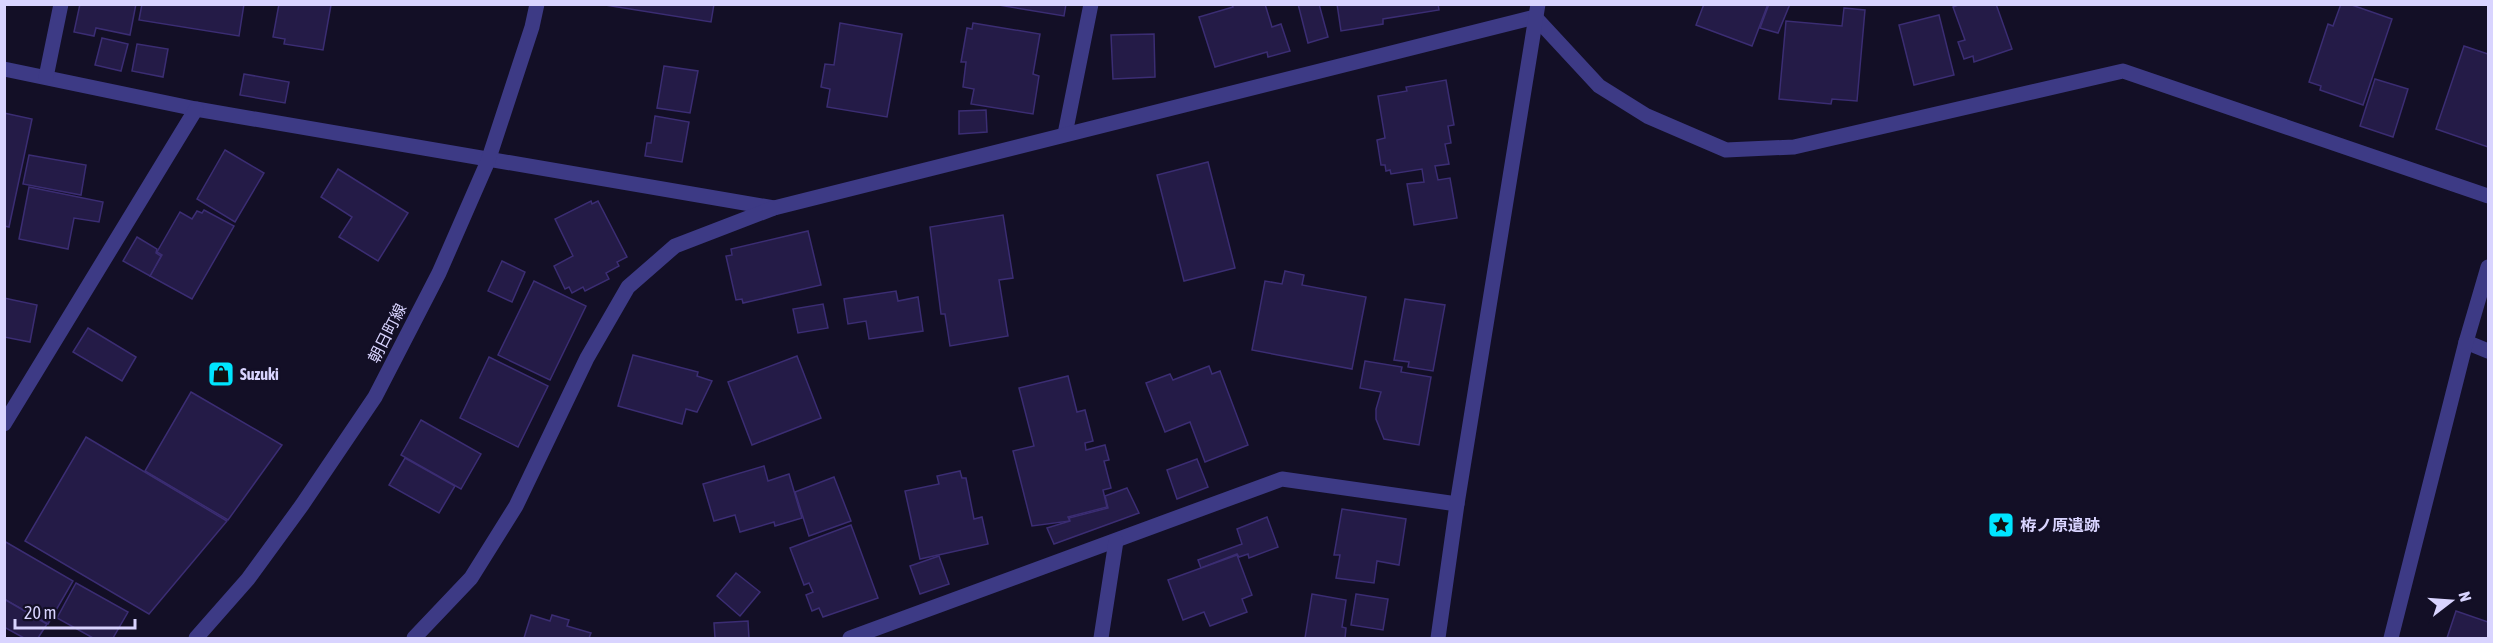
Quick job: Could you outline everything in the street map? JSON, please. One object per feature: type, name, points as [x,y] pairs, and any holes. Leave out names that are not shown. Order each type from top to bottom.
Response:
[{"type":"street","points":[[46,77],[61,4]]},
{"type":"street","name":"朝日町線","points":[[196,639],[248,579],[302,506],[375,397],[439,273],[488,161],[532,27],[537,4]]},
{"type":"street","points":[[1065,134],[1091,4]]},
{"type":"street","points":[[414,639],[471,578],[516,506],[587,358],[628,286],[675,246],[774,208],[1537,11]]},
{"type":"street","points":[[1537,11],[1599,86],[1647,116],[1726,150],[1794,147],[2123,71],[2488,196]]},
{"type":"street","points":[[1438,639],[1457,504],[1537,11]]},
{"type":"street","points":[[4,69],[196,109],[488,161],[774,208]]},
{"type":"street","points":[[6,420],[196,109]]},
{"type":"street","points":[[2391,639],[2466,342],[2488,267]]},
{"type":"street","points":[[2466,342],[2488,351]]},
{"type":"street","points":[[850,639],[1282,479],[1457,504]]},
{"type":"street","points":[[1101,639],[1116,542]]},
{"type":"building","points":[[80,4],[136,4],[130,35],[96,28],[94,36],[74,32]]},
{"type":"building","points":[[142,4],[244,4],[239,36],[139,20]]},
{"type":"building","points":[[279,4],[331,5],[323,50],[284,44],[285,39],[273,37]]},
{"type":"building","points":[[599,4],[714,4],[711,22]]},
{"type":"building","points":[[993,4],[1066,4],[1064,16]]},
{"type":"building","points":[[1232,4],[1265,4],[1272,27],[1281,24],[1290,51],[1268,57],[1267,52],[1215,67],[1199,17],[1233,7]]},
{"type":"building","points":[[1298,4],[1319,4],[1328,37],[1308,43]]},
{"type":"building","points":[[1337,4],[1438,4],[1439,10],[1383,19],[1383,24],[1341,31]]},
{"type":"building","points":[[1704,4],[1768,4],[1752,46],[1696,25]]},
{"type":"building","points":[[1769,4],[1790,4],[1778,33],[1760,28]]},
{"type":"building","points":[[1961,4],[1996,4],[2012,49],[1974,62],[1973,56],[1964,59],[1958,42],[1965,40],[1953,7]]},
{"type":"building","points":[[2341,4],[2349,4],[2392,19],[2363,105],[2320,90],[2321,86],[2309,82],[2328,24],[2333,26]]},
{"type":"building","points":[[1844,8],[1865,10],[1857,101],[1832,99],[1831,104],[1779,99],[1786,21],[1842,26]]},
{"type":"building","points":[[1939,15],[1954,75],[1914,85],[1899,25]]},
{"type":"building","points":[[840,23],[902,34],[887,117],[827,107],[830,89],[821,87],[825,64],[834,65]]},
{"type":"building","points":[[973,23],[1040,34],[1033,74],[1039,76],[1033,114],[971,104],[974,89],[963,87],[966,62],[961,62],[967,28],[972,29]]},
{"type":"building","points":[[1154,34],[1155,77],[1113,79],[1111,35]]},
{"type":"building","points":[[102,38],[128,44],[121,71],[95,65]]},
{"type":"building","points":[[137,44],[168,49],[163,77],[132,71]]},
{"type":"building","points":[[2464,46],[2488,54],[2488,147],[2436,129]]},
{"type":"building","points":[[664,66],[698,71],[690,113],[657,108]]},
{"type":"building","points":[[244,74],[289,82],[285,103],[240,95]]},
{"type":"building","points":[[2375,79],[2408,89],[2393,137],[2360,126]]},
{"type":"building","points":[[1446,80],[1454,125],[1448,126],[1451,143],[1445,144],[1449,164],[1435,166],[1438,180],[1450,178],[1457,218],[1414,225],[1407,184],[1424,182],[1422,169],[1391,174],[1390,170],[1386,171],[1385,165],[1381,165],[1377,140],[1385,138],[1378,96],[1407,91],[1406,87]]},
{"type":"building","points":[[986,110],[987,132],[959,134],[959,111]]},
{"type":"building","points":[[4,113],[32,119],[9,227],[4,226]]},
{"type":"building","points":[[655,116],[689,122],[682,162],[645,156],[647,143],[651,143]]},
{"type":"building","points":[[225,150],[264,173],[235,222],[197,199]]},
{"type":"building","points":[[29,155],[86,165],[81,195],[23,184]]},
{"type":"building","points":[[1208,162],[1235,268],[1184,281],[1157,175]]},
{"type":"building","points":[[338,169],[408,213],[378,261],[339,237],[352,217],[321,197]]},
{"type":"building","points":[[29,187],[103,202],[99,222],[74,218],[68,249],[19,239]]},
{"type":"building","points":[[591,201],[592,204],[598,201],[627,257],[617,262],[619,266],[606,273],[609,279],[585,291],[583,287],[572,293],[569,287],[565,289],[554,266],[573,256],[555,219]]},
{"type":"building","points":[[204,210],[234,226],[192,299],[150,276],[162,255],[157,252],[180,212],[192,219],[197,211],[202,213]]},
{"type":"building","points":[[1003,215],[1013,278],[999,280],[1008,336],[950,346],[945,314],[941,314],[930,227]]},
{"type":"building","points":[[808,231],[821,285],[743,303],[742,299],[736,300],[726,256],[732,255],[731,249]]},
{"type":"building","points":[[137,237],[157,249],[156,253],[161,256],[150,276],[123,261]]},
{"type":"building","points":[[502,261],[525,272],[512,302],[488,291]]},
{"type":"building","points":[[1285,271],[1304,275],[1302,285],[1366,297],[1352,369],[1252,350],[1265,281],[1282,284]]},
{"type":"building","points":[[534,281],[586,306],[550,380],[498,355]]},
{"type":"building","points":[[896,291],[898,301],[918,297],[923,331],[869,339],[866,321],[848,324],[844,299]]},
{"type":"building","points":[[4,298],[37,305],[30,342],[4,337]]},
{"type":"building","points":[[1405,299],[1445,305],[1433,371],[1408,367],[1409,362],[1394,360]]},
{"type":"building","points":[[823,304],[828,328],[798,333],[793,309]]},
{"type":"building","points":[[88,328],[136,357],[122,381],[73,352]]},
{"type":"building","points":[[633,355],[698,372],[697,376],[712,381],[697,412],[686,409],[682,424],[618,406]]},
{"type":"building","points":[[797,356],[821,418],[752,445],[728,382]]},
{"type":"building","points":[[489,357],[548,386],[518,447],[460,418]]},
{"type":"building","points":[[1365,361],[1402,367],[1401,372],[1431,377],[1419,445],[1384,439],[1376,419],[1376,409],[1381,392],[1360,388]]},
{"type":"building","points":[[1209,366],[1212,374],[1220,371],[1248,445],[1205,462],[1190,422],[1165,432],[1146,383],[1170,374],[1173,380]]},
{"type":"building","points":[[1068,376],[1077,412],[1085,410],[1093,441],[1085,443],[1086,450],[1105,445],[1109,460],[1104,461],[1111,488],[1103,490],[1107,507],[1068,517],[1070,521],[1032,526],[1013,451],[1034,446],[1019,388]]},
{"type":"building","points":[[191,392],[282,445],[228,520],[145,471]]},
{"type":"building","points":[[421,420],[481,454],[461,489],[401,455]]},
{"type":"building","points":[[86,437],[227,521],[149,614],[25,541]]},
{"type":"building","points":[[405,458],[455,486],[439,513],[389,485]]},
{"type":"building","points":[[1197,459],[1208,487],[1177,499],[1167,470]]},
{"type":"building","points":[[764,466],[768,481],[789,474],[802,518],[775,526],[774,522],[740,532],[735,515],[714,521],[703,484]]},
{"type":"building","points":[[960,471],[962,478],[966,478],[974,519],[982,517],[988,544],[920,559],[905,491],[939,484],[937,476]]},
{"type":"building","points":[[834,477],[851,521],[809,536],[795,492]]},
{"type":"building","points":[[1127,488],[1139,513],[1054,544],[1047,528],[1070,521],[1069,518],[1108,508],[1105,496]]},
{"type":"building","points":[[1342,509],[1406,519],[1399,565],[1377,561],[1374,583],[1336,578],[1340,555],[1334,555]]},
{"type":"building","points":[[1267,517],[1278,547],[1249,558],[1248,554],[1239,557],[1237,554],[1201,568],[1198,560],[1242,544],[1237,529]]},
{"type":"building","points":[[851,525],[878,598],[823,617],[819,608],[812,611],[806,595],[813,592],[809,583],[804,585],[790,548]]},
{"type":"building","points":[[4,541],[73,581],[48,624],[4,599]]},
{"type":"building","points":[[1237,555],[1252,595],[1242,599],[1247,612],[1210,626],[1204,612],[1183,620],[1168,580]]},
{"type":"building","points":[[939,556],[949,584],[920,594],[910,566]]},
{"type":"building","points":[[736,573],[760,592],[740,616],[717,596]]},
{"type":"building","points":[[76,583],[128,612],[113,638],[93,638],[57,618]]},
{"type":"building","points":[[1312,594],[1346,600],[1342,627],[1346,628],[1345,638],[1305,638]]},
{"type":"building","points":[[1356,594],[1388,599],[1383,630],[1351,625]]},
{"type":"building","points":[[4,599],[47,624],[38,638],[24,638],[4,627]]},
{"type":"building","points":[[2456,611],[2488,622],[2488,638],[2447,638]]},
{"type":"building","points":[[531,615],[550,621],[552,615],[569,620],[567,626],[591,633],[589,638],[524,638]]},
{"type":"building","points":[[748,621],[749,638],[715,638],[714,623]]},
{"type":"place","name":"Suzuki","points":[[221,374]]},
{"type":"place","name":"栫ノ原遺跡","points":[[2001,525]]}]
